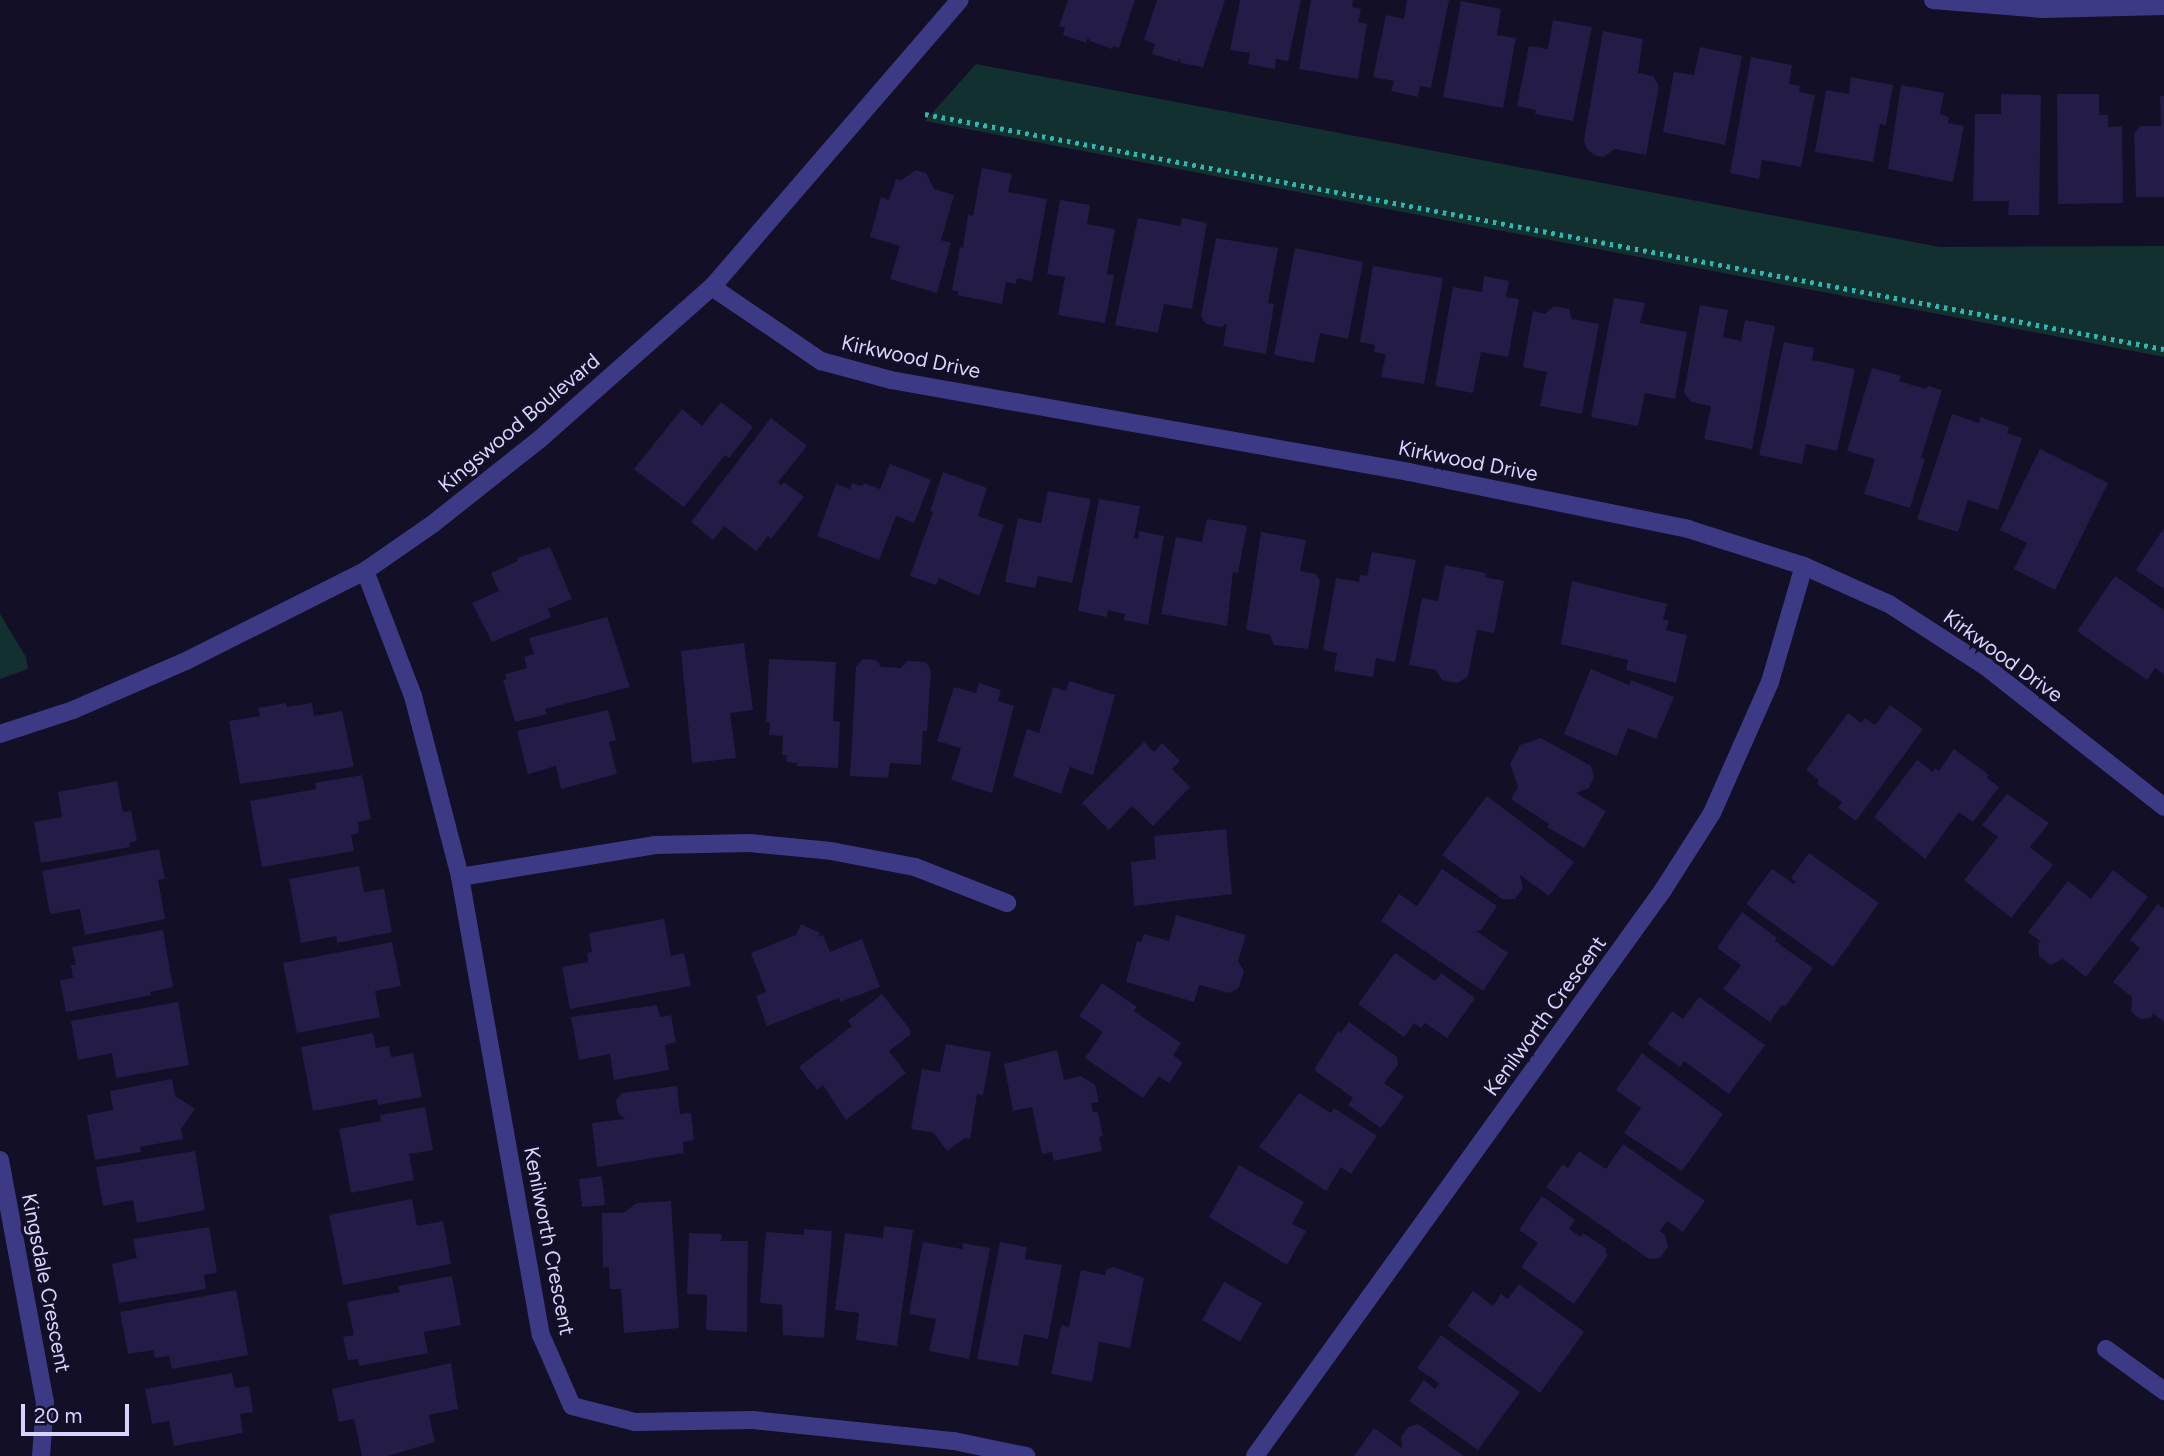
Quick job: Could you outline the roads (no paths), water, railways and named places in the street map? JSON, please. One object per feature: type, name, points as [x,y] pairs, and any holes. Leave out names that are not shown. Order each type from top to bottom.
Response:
[{"type":"street","name":"Kingswood Boulevard","points":[[0,734],[73,710],[188,660],[365,571],[435,523],[540,439],[712,287],[960,0]]},
{"type":"street","points":[[1933,0],[2043,9],[2164,6]]},
{"type":"street","name":"Kirkwood Drive","points":[[712,287],[821,361],[891,380],[1409,472],[1688,529],[1804,566],[1889,604],[1986,666],[2164,807]]},
{"type":"street","name":"Kenilworth Crescent","points":[[1255,1456],[1655,901],[1712,813],[1770,682],[1804,566]]},
{"type":"street","name":"Kenilworth Crescent","points":[[365,571],[413,696],[460,877],[541,1335],[572,1406],[635,1422],[753,1420],[954,1441],[1026,1456]]},
{"type":"street","points":[[460,877],[655,845],[750,843],[831,851],[915,867],[1007,903]]},
{"type":"street","name":"Kingsdale Crescent","points":[[0,1160],[45,1402],[41,1456]]},
{"type":"street","points":[[2106,1349],[2164,1391]]}]
